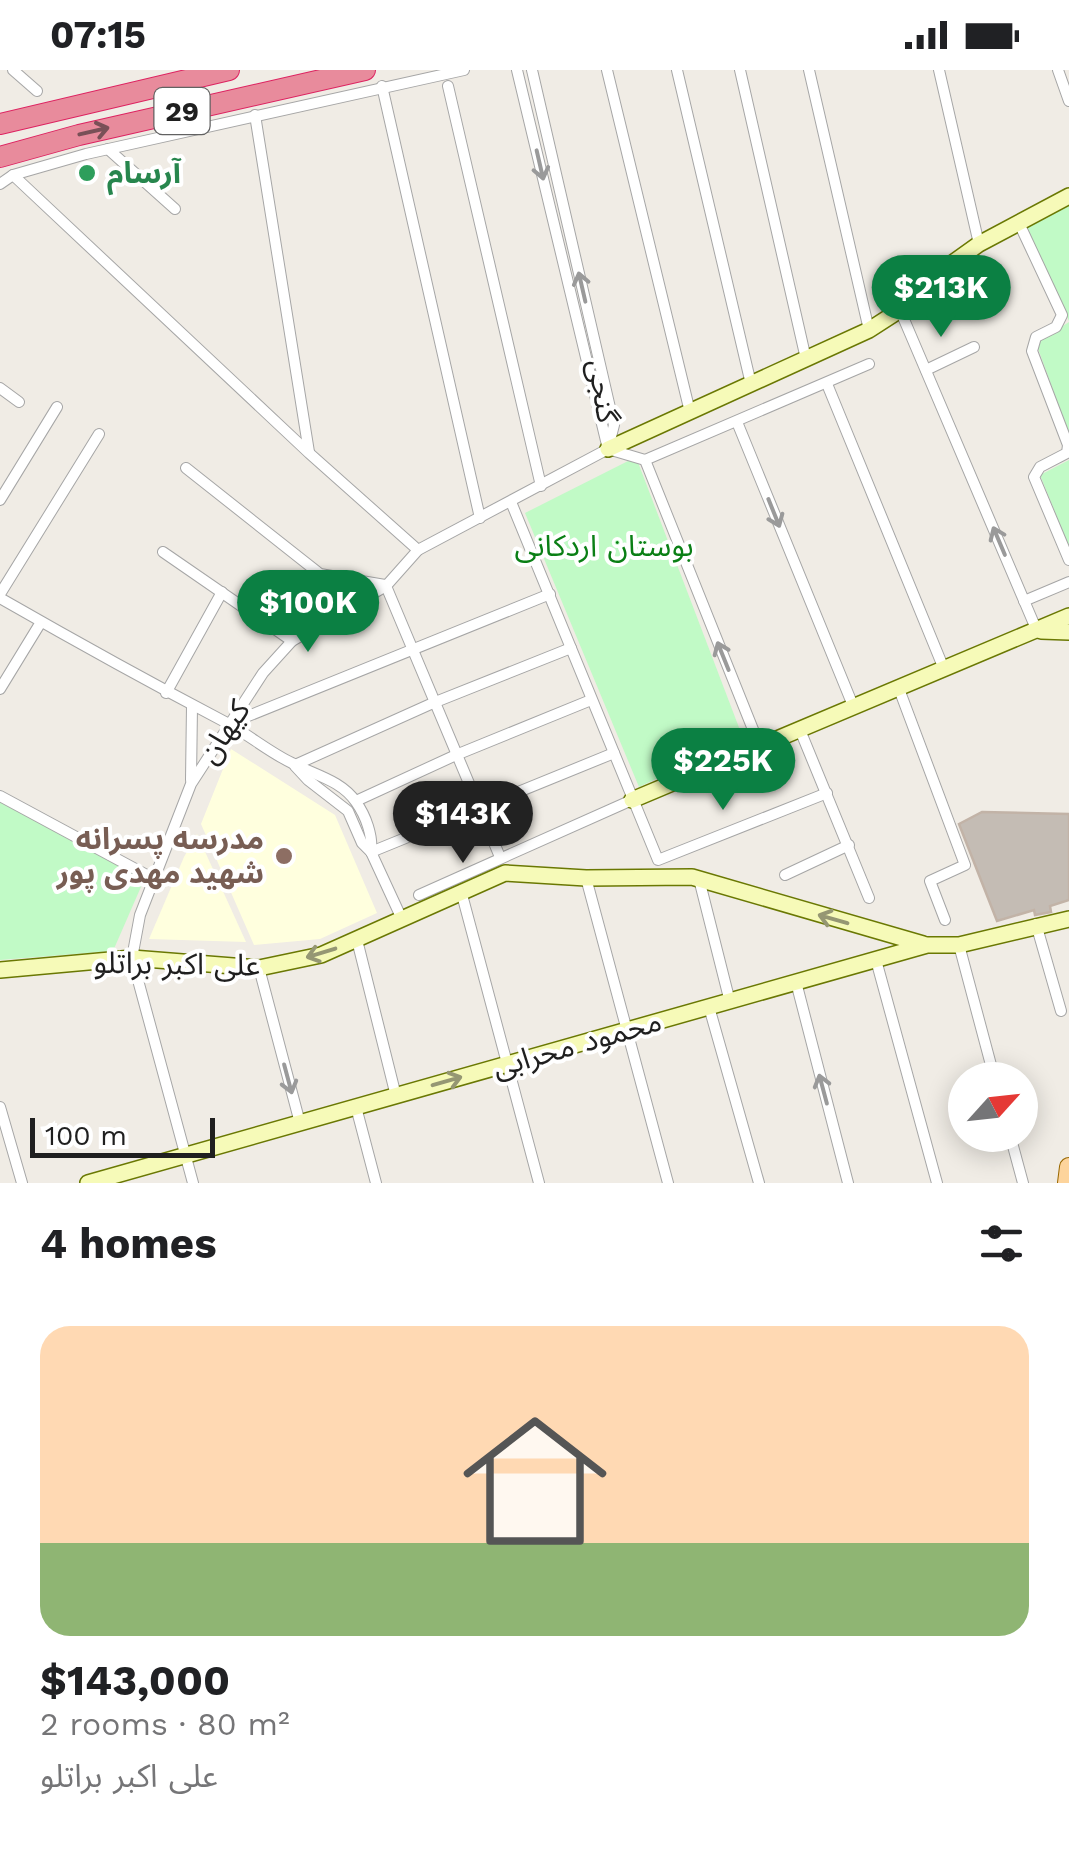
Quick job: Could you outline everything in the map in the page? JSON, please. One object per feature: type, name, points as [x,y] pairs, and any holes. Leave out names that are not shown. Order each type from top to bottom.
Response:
[{"type":"highway","name":"29","points":[[0,124],[229,70]]},
{"type":"highway","name":"29","points":[[0,157],[79,134],[366,70]]},
{"type":"main road","points":[[1067,1183],[1069,1167]]},
{"type":"street","points":[[13,70],[37,91]]},
{"type":"street","points":[[0,183],[108,149],[464,70]]},
{"type":"street","name":"گنجی","points":[[518,70],[608,450]]},
{"type":"street","name":"گنجی","points":[[532,70],[614,425],[608,450]]},
{"type":"street","points":[[607,70],[690,412]]},
{"type":"street","points":[[677,70],[750,384]]},
{"type":"street","points":[[740,70],[806,359]]},
{"type":"street","points":[[809,70],[869,330]]},
{"type":"street","points":[[939,70],[979,244]]},
{"type":"street","points":[[1058,70],[1069,101]]},
{"type":"street","points":[[382,86],[480,518]]},
{"type":"street","points":[[448,86],[541,486]]},
{"type":"street","points":[[255,115],[309,453]]},
{"type":"street","points":[[108,149],[174,209]]},
{"type":"street","points":[[14,176],[418,550]]},
{"type":"street","name":"کیهان","points":[[132,958],[140,915],[191,784],[263,673],[292,641],[386,586],[418,550],[608,450],[869,330],[900,310],[940,272],[979,244],[1069,196]]},
{"type":"street","points":[[1018,220],[1062,315],[1056,328],[1036,337],[1032,350],[1068,445],[1067,452],[1040,467],[1034,478],[1069,560]]},
{"type":"street","points":[[900,310],[1037,631]]},
{"type":"street","points":[[926,370],[974,347]]},
{"type":"street","points":[[608,450],[644,460],[868,364]]},
{"type":"street","points":[[827,384],[944,670]]},
{"type":"street","points":[[0,388],[20,402]]},
{"type":"street","points":[[0,500],[57,407]]},
{"type":"street","points":[[737,422],[854,708]]},
{"type":"street","points":[[99,434],[0,596],[166,694],[229,724],[294,765],[348,811],[401,917]]},
{"type":"street","points":[[644,460],[760,747]]},
{"type":"street","points":[[186,468],[320,574],[386,586],[500,857]]},
{"type":"street","points":[[511,502],[658,860],[827,793]]},
{"type":"street","points":[[162,552],[292,641]]},
{"type":"street","points":[[1024,601],[1069,582]]},
{"type":"street","points":[[166,694],[222,592]]},
{"type":"street","points":[[229,724],[550,594]]},
{"type":"street","points":[[418,895],[632,800],[1069,616]]},
{"type":"street","points":[[0,688],[41,622]]},
{"type":"street","points":[[1037,631],[1069,632]]},
{"type":"street","points":[[294,765],[433,703],[571,648]]},
{"type":"street","points":[[899,688],[965,865],[930,882],[944,920]]},
{"type":"street","points":[[356,801],[456,754],[592,700]]},
{"type":"street","points":[[191,784],[192,706]]},
{"type":"street","points":[[800,730],[869,898]]},
{"type":"street","points":[[371,852],[614,754]]},
{"type":"street","points":[[294,765],[316,771],[356,801],[372,839],[371,852]]},
{"type":"street","points":[[0,796],[154,879]]},
{"type":"street","points":[[785,875],[849,845]]},
{"type":"street","name":"علی اکبر براتلو","points":[[0,970],[132,958],[259,968],[321,955],[505,873],[698,879],[927,946]]},
{"type":"street","points":[[586,878],[668,1183]]},
{"type":"street","points":[[698,879],[730,1002]]},
{"type":"street","points":[[461,891],[539,1183]]},
{"type":"street","name":"محمود محرابی","points":[[88,1183],[927,946],[959,945],[1069,918]]},
{"type":"street","points":[[1036,924],[1061,1011]]},
{"type":"street","points":[[358,940],[396,1096]]},
{"type":"street","points":[[959,945],[990,1062]]},
{"type":"street","points":[[132,958],[193,1183]]},
{"type":"street","points":[[876,960],[936,1183]]},
{"type":"street","points":[[259,968],[300,1123]]},
{"type":"street","points":[[796,982],[848,1183]]},
{"type":"street","points":[[709,1007],[759,1183]]},
{"type":"street","points":[[0,1106],[22,1183]]},
{"type":"street","points":[[356,1107],[376,1183]]},
{"type":"street","points":[[1015,1152],[1023,1183]]},
{"type":"shaded area","name":"مدرسه پسرانه شهید مهدی پور","points":[[231,749],[335,815],[377,913],[320,939],[254,945],[201,824]]},
{"type":"shaded area","points":[[197,834],[246,942],[149,939]]},
{"type":"green space","points":[[1069,200],[1069,321],[1024,222]]},
{"type":"green space","points":[[1069,322],[1069,434],[1036,343]]},
{"type":"green space","name":"بوستان اردکانی","points":[[636,457],[743,738],[639,787],[525,513]]},
{"type":"green space","points":[[1069,460],[1069,547],[1040,475]]},
{"type":"green space","points":[[0,801],[144,880],[113,951],[0,960]]},
{"type":"building","points":[[982,812],[1069,814],[1069,900],[1050,906],[1051,912],[1035,915],[1034,910],[997,921],[959,824]]},
{"type":"place","name":"آرسام","points":[[87,173]]},
{"type":"place","name":"مدرسه پسرانه شهید مهدی پور","points":[[284,856]]}]
